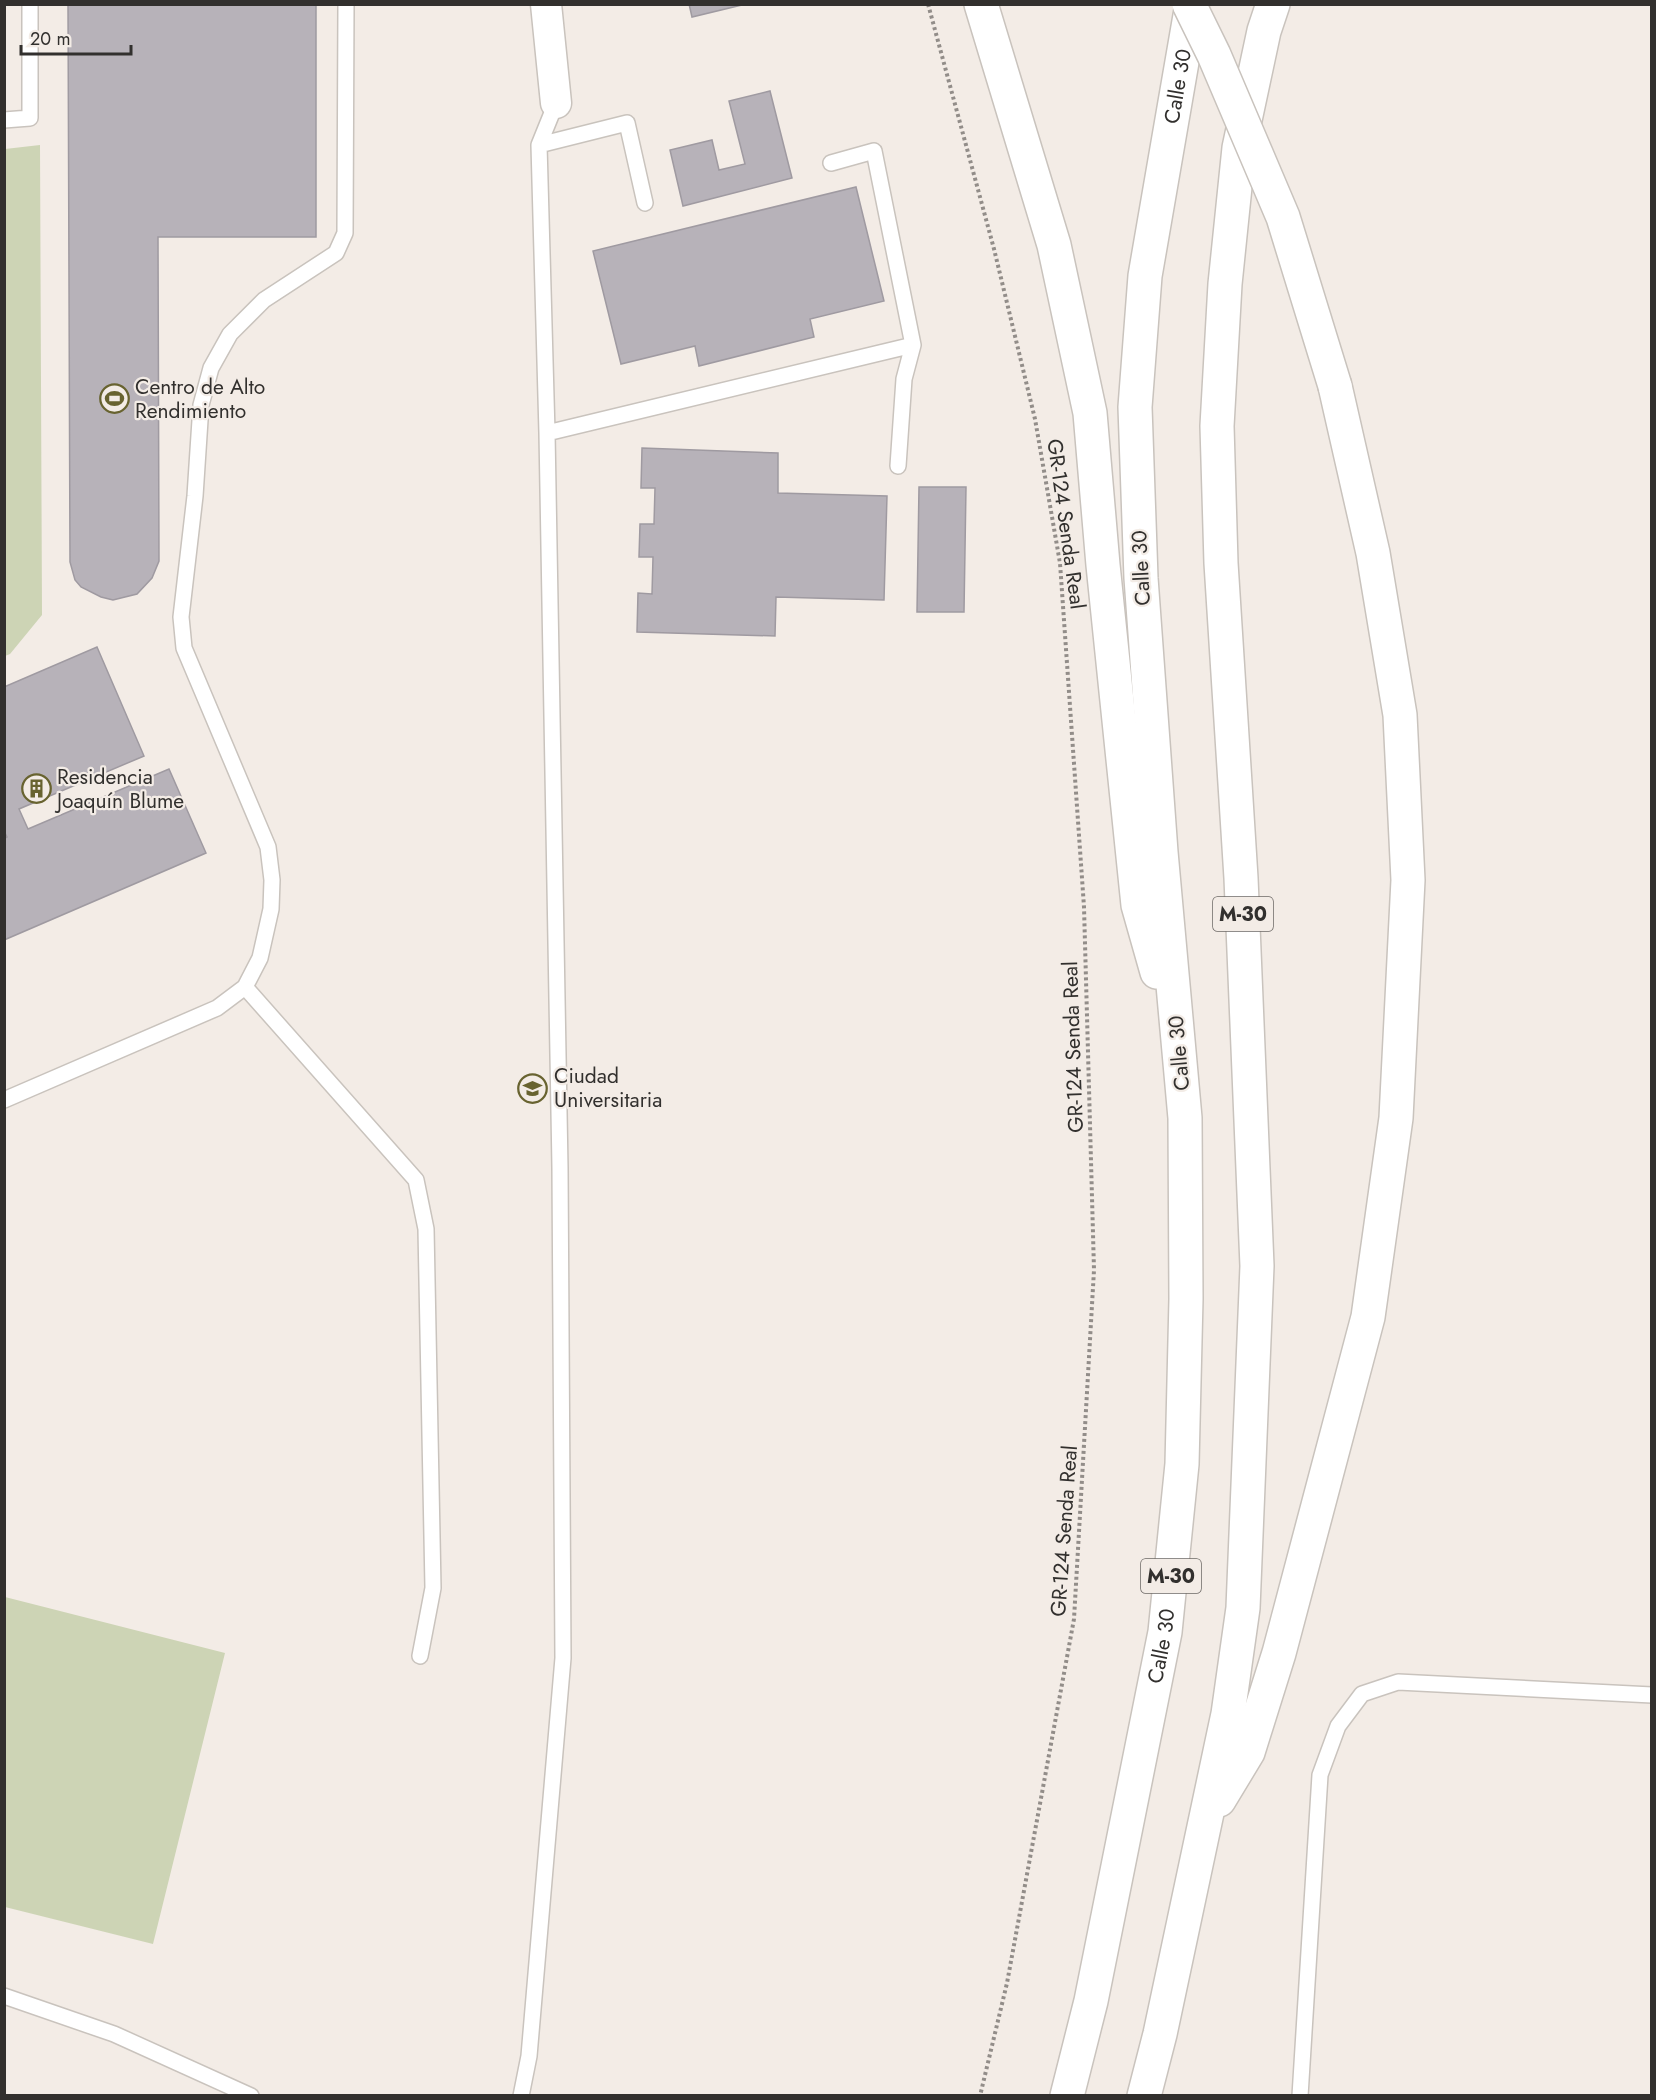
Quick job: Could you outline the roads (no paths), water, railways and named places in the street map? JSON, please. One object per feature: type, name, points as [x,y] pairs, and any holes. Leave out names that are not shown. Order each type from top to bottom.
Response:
[{"type":"highway","points":[[981,4],[1054,245],[1090,413],[1103,566],[1138,905],[1179,1046]]},
{"type":"highway","points":[[1190,4],[1283,217],[1335,386],[1373,553],[1400,716],[1408,879],[1396,1118],[1368,1317],[1279,1653],[1248,1752],[1205,1825]]},
{"type":"highway","name":"Calle 30","points":[[1067,2096],[1091,2001],[1165,1632],[1182,1464],[1186,1299],[1185,1118],[1161,852],[1141,578],[1135,407],[1146,276],[1190,4]]},
{"type":"highway","name":"M-30","points":[[1144,2096],[1228,1714],[1243,1608],[1257,1266],[1241,878],[1221,562],[1216,426],[1225,284],[1239,148],[1264,31],[1273,4]]},
{"type":"street","points":[[546,4],[556,103]]},
{"type":"lane","points":[[4,120],[30,118],[30,4]]},
{"type":"lane","points":[[4,1100],[217,1008],[245,987],[260,958],[271,909],[272,880],[268,848],[184,648],[181,617],[195,496],[201,405],[211,368],[230,334],[264,300],[336,253],[345,233],[346,4]]},
{"type":"lane","points":[[521,2096],[529,2056],[563,1658],[560,1156],[547,433],[538,145],[556,103]]},
{"type":"lane","points":[[538,145],[627,123],[645,202]]},
{"type":"lane","points":[[831,163],[874,151],[913,345],[904,379],[898,466]]},
{"type":"lane","points":[[547,433],[913,345]]},
{"type":"lane","points":[[245,987],[416,1180],[426,1229],[433,1588],[420,1656]]},
{"type":"lane","points":[[1300,2096],[1320,1775],[1338,1726],[1362,1694],[1398,1683],[1652,1695]]},
{"type":"lane","points":[[4,1996],[114,2034],[251,2096]]},
{"type":"place","name":"Centro de Alto Rendimiento","points":[[114,399]]},
{"type":"place","name":"Residencia Joaquín Blume","points":[[36,789]]},
{"type":"place","name":"Ciudad Universitaria","points":[[533,1088]]}]
